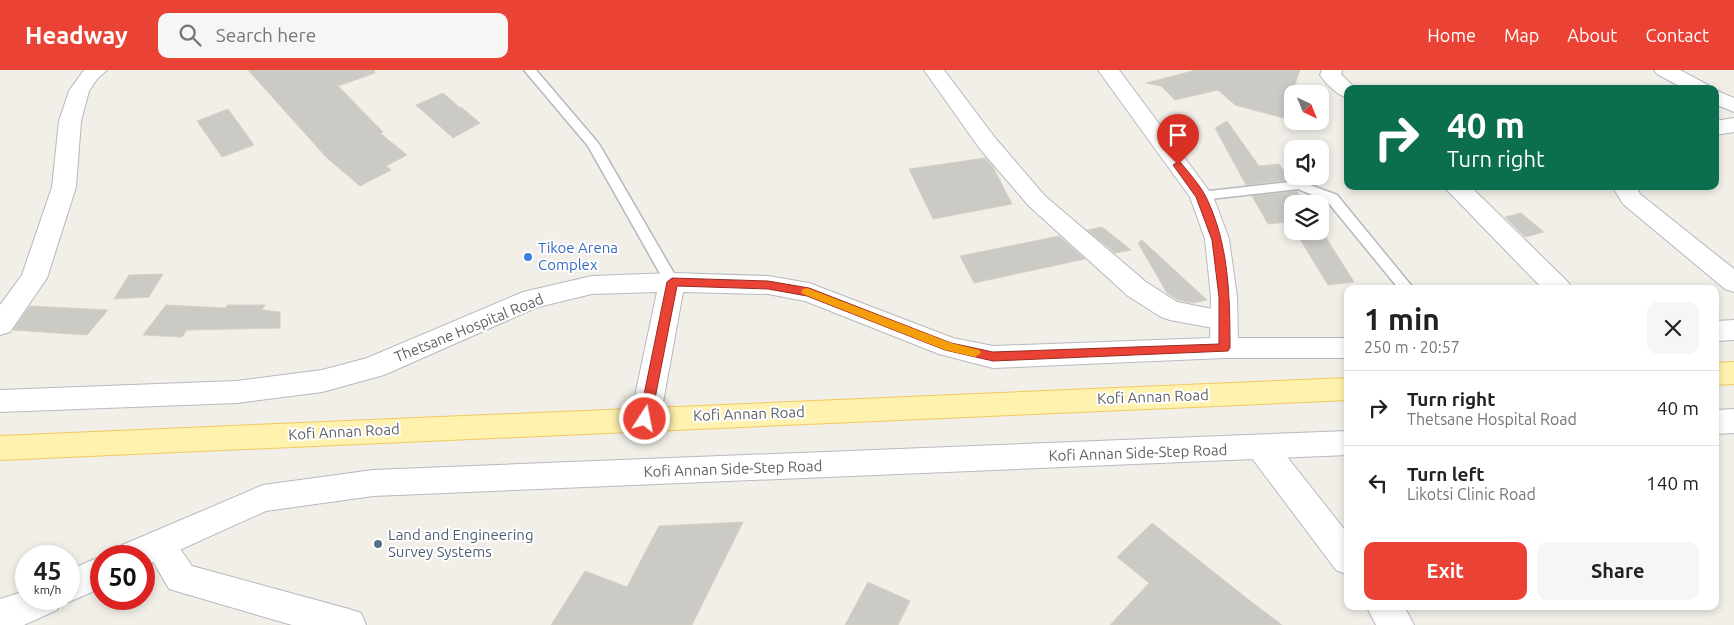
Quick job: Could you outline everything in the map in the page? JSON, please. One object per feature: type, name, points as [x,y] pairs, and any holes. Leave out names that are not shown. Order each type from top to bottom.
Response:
[{"type":"main road","points":[[1719,374],[1734,373]]},
{"type":"main road","name":"Kofi Annan Road","points":[[0,448],[1344,389]]},
{"type":"street","points":[[0,325],[34,278],[64,187],[70,121],[79,91],[90,75],[97,70]]},
{"type":"street","points":[[934,70],[988,144],[1037,201],[1136,289],[1170,310],[1224,320]]},
{"type":"street","points":[[1108,70],[1201,196],[1217,240],[1224,297],[1224,348]]},
{"type":"street","points":[[1332,70],[1330,74],[1344,88]]},
{"type":"street","points":[[1664,70],[1693,85]]},
{"type":"street","points":[[1719,98],[1734,106]]},
{"type":"street","points":[[1719,127],[1734,124]]},
{"type":"street","points":[[1459,190],[1555,285]]},
{"type":"street","points":[[1626,190],[1631,199],[1734,283]]},
{"type":"street","points":[[645,419],[672,282]]},
{"type":"street","name":"Thetsane Hospital Road","points":[[0,401],[237,392],[322,381],[374,367],[532,299],[592,285],[672,282],[768,285],[809,292],[949,347],[993,357],[1224,348],[1344,348]]},
{"type":"street","points":[[1719,331],[1734,330]]},
{"type":"street","points":[[1719,422],[1734,421]]},
{"type":"street","name":"Kofi Annan Side-Step Road","points":[[155,546],[263,498],[373,483],[1344,443]]},
{"type":"street","points":[[1262,448],[1344,555]]},
{"type":"street","points":[[155,557],[181,578],[343,624]]},
{"type":"street","points":[[0,615],[21,610]]},
{"type":"street","points":[[1386,610],[1397,625]]},
{"type":"lane","points":[[530,70],[593,144],[672,282]]},
{"type":"lane","points":[[1201,196],[1299,185],[1332,198],[1404,285]]},
{"type":"building","points":[[248,70],[374,70],[375,73],[338,86],[383,132],[380,133],[407,155],[386,166],[391,170],[360,186],[327,158]]},
{"type":"building","points":[[1196,70],[1300,70],[1295,85],[1284,85],[1283,118],[1235,105],[1218,90],[1175,100],[1161,86],[1146,83]]},
{"type":"building","points":[[443,93],[480,123],[453,138],[416,105]]},
{"type":"building","points":[[228,109],[254,145],[222,157],[197,121]]},
{"type":"building","points":[[1227,121],[1259,166],[1279,164],[1284,171],[1284,181],[1246,185],[1215,128]]},
{"type":"building","points":[[985,158],[993,167],[1012,204],[933,219],[909,169]]},
{"type":"building","points":[[1297,191],[1299,195],[1284,195],[1284,222],[1268,224],[1252,196]]},
{"type":"building","points":[[1521,213],[1544,232],[1525,237],[1505,217]]},
{"type":"building","points":[[1102,227],[1131,250],[1115,253],[1087,230]]},
{"type":"building","points":[[1059,236],[1085,259],[974,283],[960,256]]},
{"type":"building","points":[[1142,240],[1207,300],[1192,303],[1178,300],[1167,293],[1138,243]]},
{"type":"building","points":[[1300,240],[1328,240],[1354,282],[1328,285]]},
{"type":"building","points":[[163,274],[149,297],[114,299],[129,275]]},
{"type":"building","points":[[166,305],[226,308],[227,305],[265,305],[262,310],[280,312],[280,328],[187,330],[182,337],[143,335]]},
{"type":"building","points":[[30,306],[108,310],[87,335],[13,330]]},
{"type":"building","points":[[743,522],[692,625],[551,625],[585,571],[627,587],[659,526]]},
{"type":"building","points":[[1152,523],[1282,625],[1110,625],[1149,583],[1117,557]]},
{"type":"building","points":[[868,582],[910,601],[898,625],[845,625]]},
{"type":"slow traffic","points":[[807,292],[949,347],[975,353]]},
{"type":"place","name":"Tikoe Arena Complex","points":[[528,257]]},
{"type":"place","name":"Land and Engineering Survey Systems","points":[[378,544]]},
{"type":"route","points":[[645,419],[672,282],[768,285],[809,292],[949,347],[993,357],[1224,348],[1224,297],[1217,240],[1201,196],[1178,165]]}]
